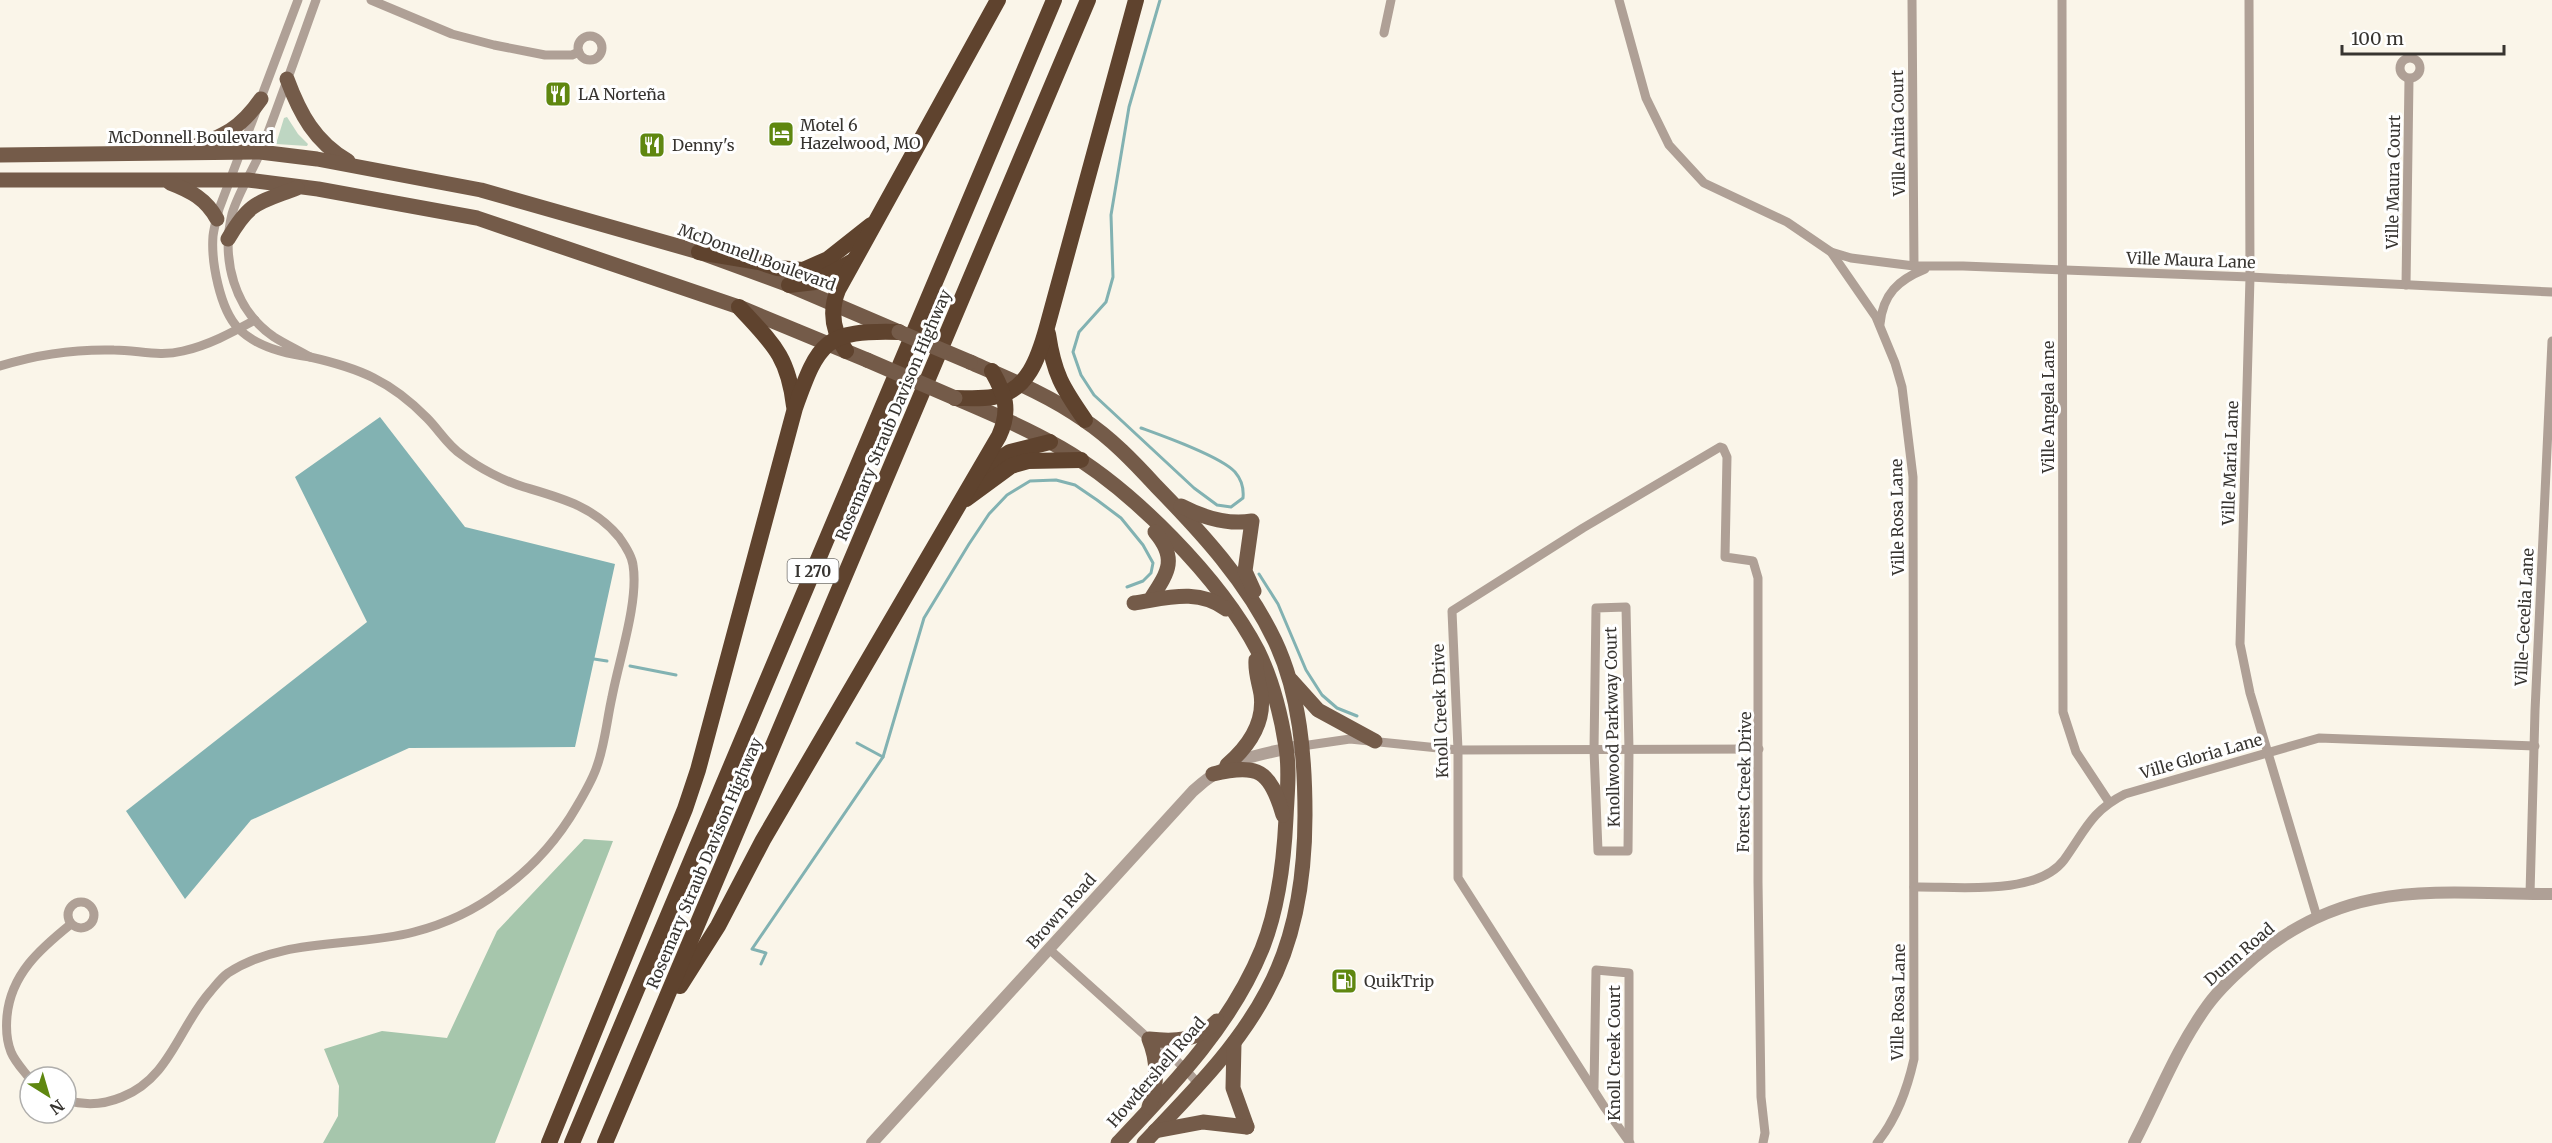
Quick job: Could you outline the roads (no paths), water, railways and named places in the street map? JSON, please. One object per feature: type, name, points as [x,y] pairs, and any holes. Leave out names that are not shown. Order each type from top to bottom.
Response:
[{"type":"highway","points":[[837,345],[832,317],[838,290],[998,0]]},
{"type":"highway","name":"Rosemary Straub Davison Highway","points":[[572,1143],[1054,0]]},
{"type":"highway","name":"Rosemary Straub Davison Highway","points":[[605,1143],[1088,0]]},
{"type":"highway","points":[[955,398],[994,397],[1004,394],[1020,383],[1034,366],[1047,327],[1136,0]]},
{"type":"highway","points":[[699,252],[759,262],[777,268],[803,270],[828,259],[879,219]]},
{"type":"highway","points":[[789,285],[815,282],[854,261]]},
{"type":"highway","points":[[740,307],[784,361],[795,408]]},
{"type":"highway","points":[[1047,327],[1054,370],[1084,420]]},
{"type":"highway","points":[[549,1143],[689,799],[795,408],[809,369],[815,357],[837,345],[850,333],[880,328],[899,332]]},
{"type":"highway","points":[[655,1024],[718,926],[763,840],[999,436],[1005,420],[1006,402],[992,371]]},
{"type":"highway","points":[[977,474],[1010,452],[1050,441]]},
{"type":"highway","points":[[958,505],[1011,466],[1028,461],[1082,460]]},
{"type":"main road","points":[[287,79],[300,111],[317,137],[336,154],[358,167]]},
{"type":"main road","points":[[181,153],[236,128],[248,118],[261,99]]},
{"type":"main road","name":"McDonnell Boulevard","points":[[0,155],[260,152],[358,167],[480,190],[699,252],[789,285],[834,304],[880,328]]},
{"type":"main road","points":[[0,180],[248,180],[302,187],[477,218],[740,307],[837,345],[1050,441],[1082,460],[1114,485],[1175,540],[1238,619],[1258,651],[1275,698],[1287,749]]},
{"type":"main road","points":[[162,180],[202,199],[217,219]]},
{"type":"main road","points":[[228,238],[240,218],[255,203],[302,187]]},
{"type":"main road","points":[[899,332],[1020,383],[1084,420],[1127,456],[1171,500],[1217,553],[1257,608],[1276,643],[1292,693],[1305,776],[1305,843],[1295,915],[1285,951],[1268,990],[1234,1043],[1200,1086],[1144,1143]]},
{"type":"main road","points":[[1114,485],[1126,504],[1166,544],[1170,559],[1166,576],[1152,597]]},
{"type":"main road","points":[[1171,500],[1215,520],[1252,521],[1245,571],[1255,593],[1257,608]]},
{"type":"main road","points":[[1134,603],[1198,595],[1215,600],[1238,619]]},
{"type":"main road","points":[[1227,765],[1249,742],[1261,713],[1261,695],[1255,671],[1258,651]]},
{"type":"main road","points":[[1284,669],[1297,688],[1318,710],[1375,741]]},
{"type":"main road","name":"Howdershell Road","points":[[1118,1143],[1187,1070],[1221,1024],[1262,948],[1278,887],[1286,826],[1287,749]]},
{"type":"main road","points":[[1213,774],[1243,768],[1263,774],[1276,794],[1286,826]]},
{"type":"main road","points":[[1147,1113],[1156,1079],[1156,1055],[1149,1039],[1176,1042],[1194,1037],[1212,1027],[1233,1004]]},
{"type":"main road","points":[[1155,1131],[1203,1122],[1247,1127],[1233,1088],[1234,1043]]},
{"type":"street","points":[[78,1104],[107,1104],[131,1094],[152,1079],[170,1058],[203,1000],[225,975],[255,959],[290,950],[413,933],[460,916],[500,891],[529,867],[554,840],[578,805],[597,767],[634,592],[633,562],[621,540],[605,521],[585,507],[563,497],[521,486],[460,454],[405,397],[385,384],[360,370],[310,357],[283,353],[239,329],[226,309],[215,273],[213,237],[217,219],[298,0]]},
{"type":"street","points":[[310,357],[272,336],[255,320],[243,304],[230,271],[228,238],[233,212],[260,152],[316,0]]},
{"type":"street","points":[[371,0],[452,34],[494,45],[545,55],[572,55],[579,52]]},
{"type":"street","points":[[1384,33],[1391,0]]},
{"type":"street","name":"Ville Rosa Lane","points":[[1619,0],[1646,98],[1669,145],[1704,183],[1787,222],[1831,252],[1855,284],[1880,326],[1902,387],[1913,477],[1914,1059],[1892,1124],[1877,1143]]},
{"type":"street","name":"Ville Anita Court","points":[[1911,0],[1914,266]]},
{"type":"street","name":"Ville Angela Lane","points":[[2062,0],[2063,712],[2076,752],[2109,802]]},
{"type":"street","name":"Ville Maria Lane","points":[[2249,0],[2250,277],[2240,644],[2248,685],[2317,917]]},
{"type":"street","name":"Ville Maura Court","points":[[2406,285],[2409,79]]},
{"type":"street","name":"Ville Maura Lane","points":[[1831,252],[1851,258],[1930,267],[1963,266],[2250,277],[2552,292]]},
{"type":"street","points":[[1880,326],[1884,303],[1892,291],[1903,279],[1930,267]]},
{"type":"street","points":[[0,366],[33,356],[75,349],[150,354],[181,352],[214,342],[255,320]]},
{"type":"street","name":"Ville-Cecelia Lane","points":[[2530,894],[2552,341]]},
{"type":"street","name":"Forest Creek Drive","points":[[1723,448],[1727,457],[1725,557],[1753,561],[1758,578],[1759,1023],[1761,1096],[1765,1132],[1763,1143]]},
{"type":"street","name":"Knoll Creek Drive","points":[[1594,1089],[1458,878],[1458,750],[1452,611],[1691,462],[1716,449],[1723,448]]},
{"type":"street","name":"Knollwood Parkway Court","points":[[1626,607],[1629,750],[1628,851],[1598,851],[1594,750],[1596,608],[1626,607]]},
{"type":"street","name":"Ville Gloria Lane","points":[[1914,887],[2002,886],[2023,884],[2039,879],[2053,872],[2064,860],[2081,831],[2109,802],[2125,794],[2319,738],[2535,746]]},
{"type":"street","points":[[1302,746],[1350,739],[1458,750],[1759,749]]},
{"type":"street","name":"Brown Road","points":[[872,1143],[1173,812],[1213,774],[1227,765],[1257,755],[1302,746]]},
{"type":"street","name":"Dunn Road","points":[[2134,1143],[2187,1036],[2207,1006],[2221,989],[2275,940],[2317,917],[2346,906],[2400,894],[2442,892],[2552,894]]},
{"type":"street","points":[[20,1065],[11,1052],[6,1027],[8,1004],[14,985],[28,963],[71,924]]},
{"type":"street","points":[[1049,949],[1187,1070],[1200,1086]]},
{"type":"street","name":"Knoll Creek Court","points":[[1594,1089],[1596,970],[1629,973],[1629,1142]]},
{"type":"street","points":[[1594,1089],[1629,1142]]},
{"type":"water","points":[[380,417],[465,527],[615,564],[575,747],[409,748],[251,820],[185,899],[126,811],[367,622],[295,477]]},
{"type":"waterway","points":[[1141,428],[1191,447],[1228,466],[1240,481],[1243,498],[1231,507],[1217,505],[1194,488],[1094,395],[1081,375],[1073,352],[1079,332],[1106,302],[1113,277],[1111,215],[1129,107],[1160,0]]},
{"type":"waterway","points":[[761,964],[766,953],[752,949],[883,757],[924,618],[989,514],[1007,495],[1030,481],[1056,480],[1075,485],[1121,518],[1143,545],[1153,563],[1151,573],[1143,581],[1127,587]]},
{"type":"waterway","points":[[1259,574],[1278,604],[1306,670],[1322,695],[1337,708],[1357,716]]},
{"type":"waterway","points":[[594,659],[607,661]]},
{"type":"waterway","points":[[630,666],[676,675]]},
{"type":"waterway","points":[[857,743],[883,757]]},
{"type":"place","name":"LA Norteña","points":[[558,94]]},
{"type":"place","name":"Motel 6 Hazelwood, MO","points":[[781,134]]},
{"type":"place","name":"Denny's","points":[[652,145]]},
{"type":"place","name":"QuikTrip","points":[[1344,981]]}]
